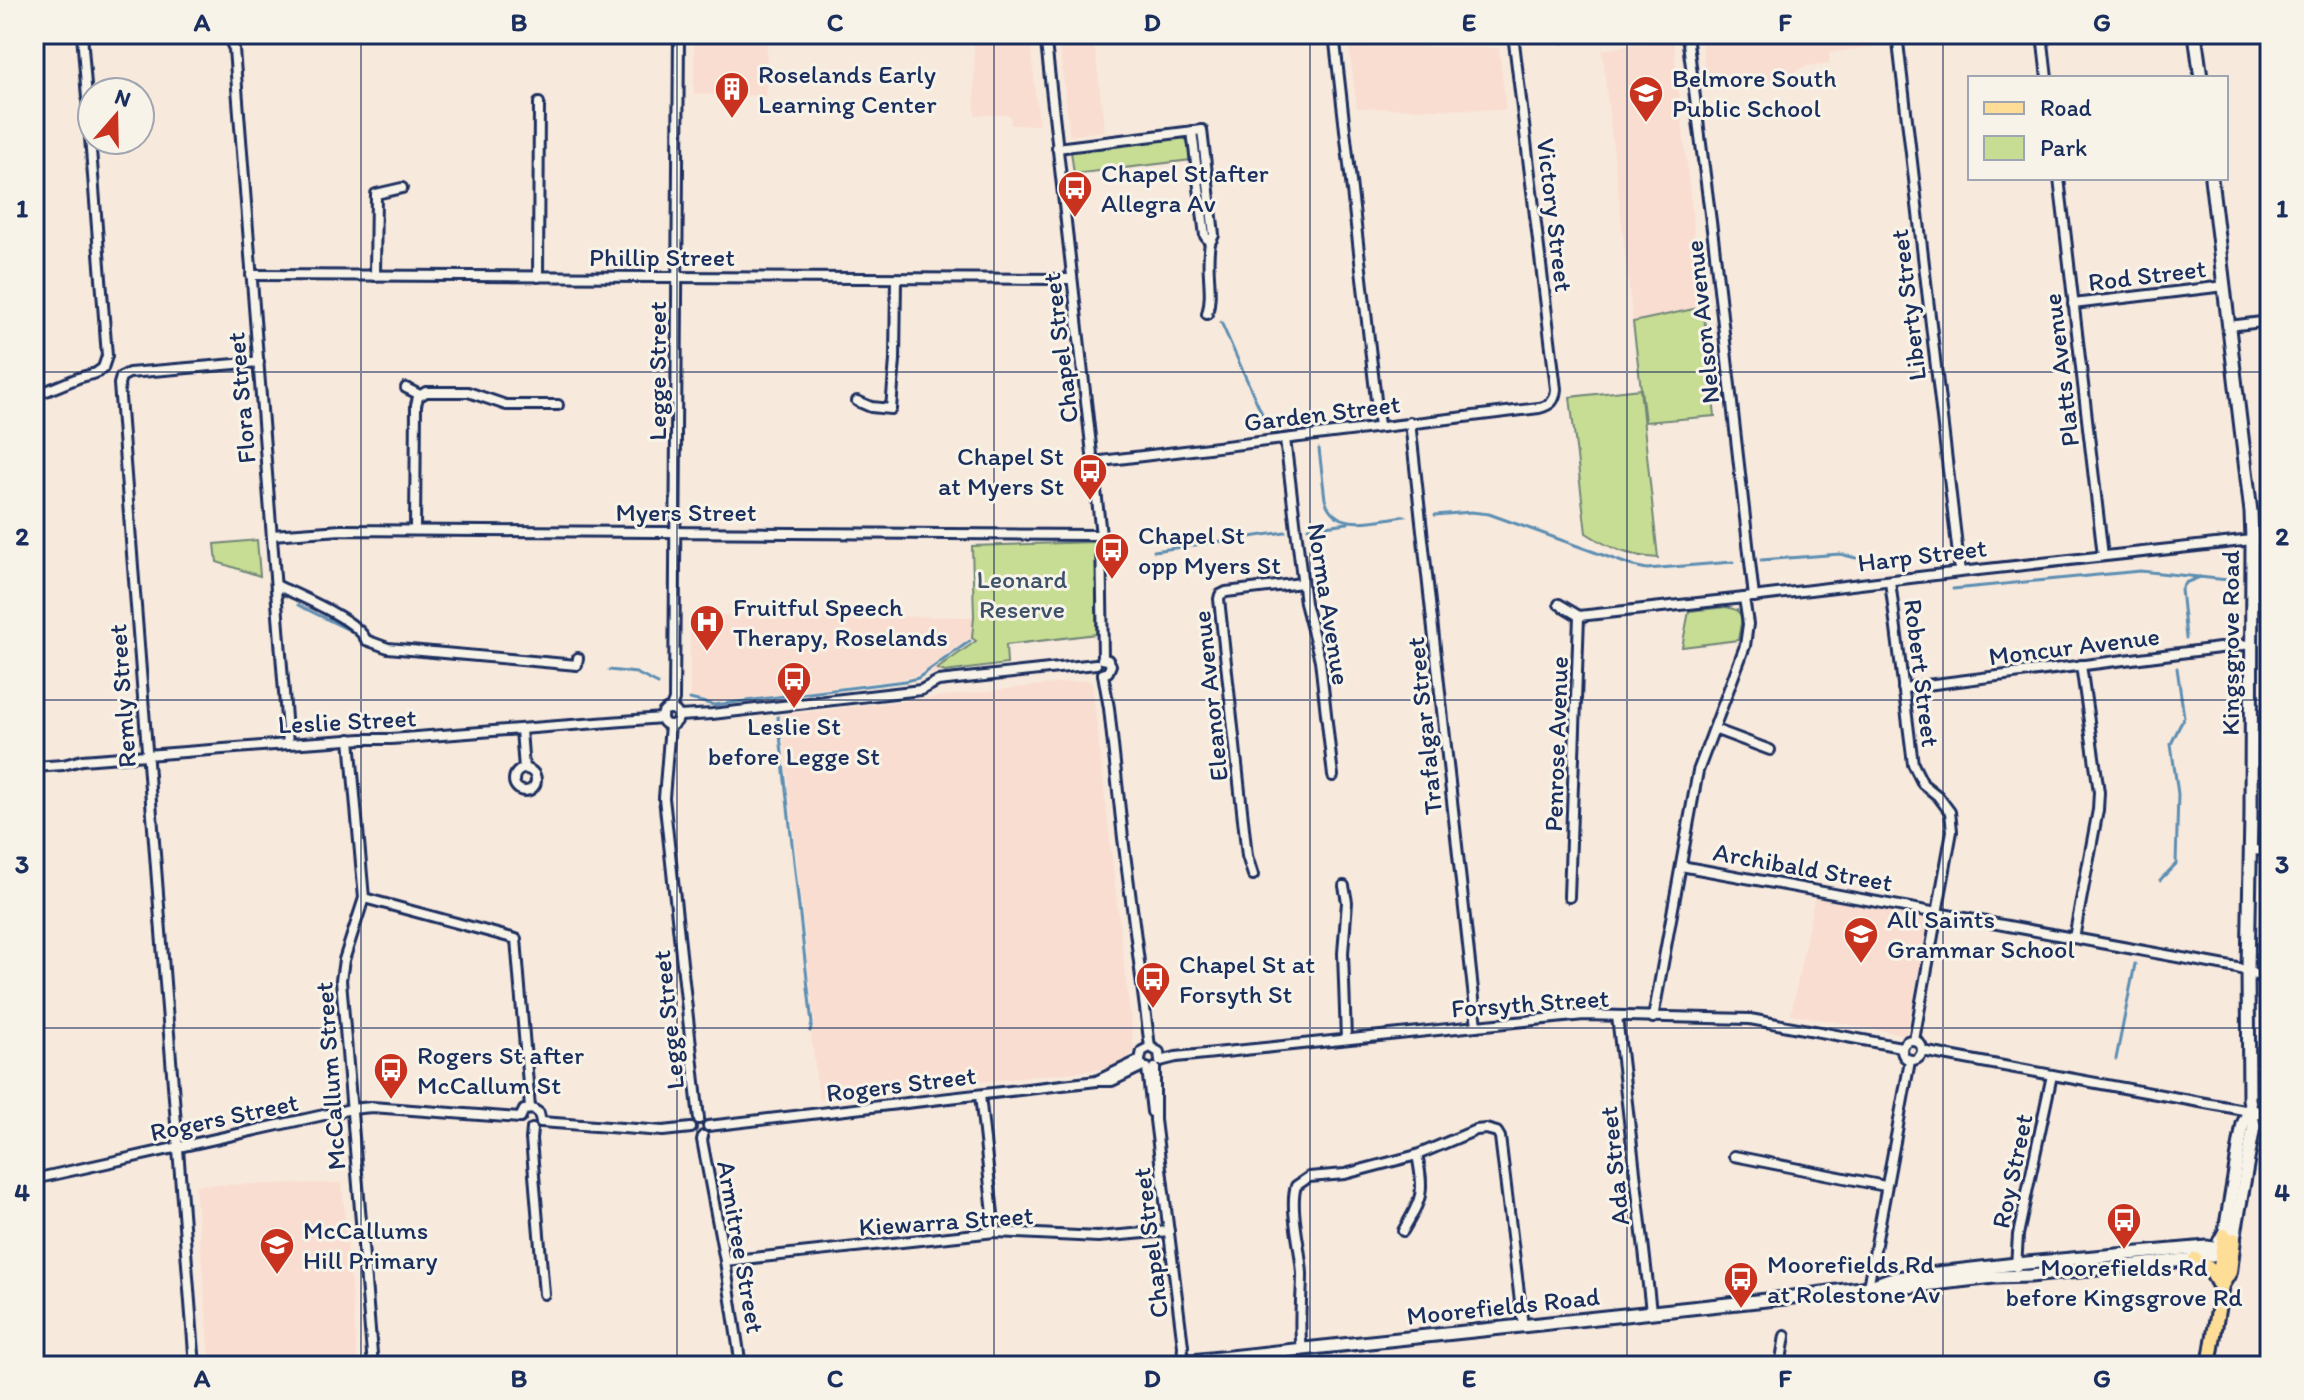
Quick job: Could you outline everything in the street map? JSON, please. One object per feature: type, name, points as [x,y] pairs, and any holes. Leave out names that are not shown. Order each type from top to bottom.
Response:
[{"type":"main road","points":[[2195,34],[2201,76]]},
{"type":"main road","name":"Kingsgrove Road","points":[[2209,1366],[2222,1288],[2221,1253],[2229,1237],[2254,1126],[2249,1111],[2248,970],[2251,512],[2211,180]]},
{"type":"main road","name":"Harp Street","points":[[2252,540],[2270,539]]},
{"type":"main road","points":[[2249,1111],[2270,1114]]},
{"type":"main road","points":[[2221,1253],[2218,1243],[2229,1237]]},
{"type":"main road","name":"Moorefields Road","points":[[2017,1270],[2195,1259],[2221,1253]]},
{"type":"main road","name":"Moorefields Road","points":[[1144,1366],[1868,1287],[1890,1289],[2017,1270],[2221,1253]]},
{"type":"main road","points":[[2195,1259],[2209,1268],[2222,1288]]},
{"type":"street","points":[[34,396],[96,373],[103,368],[107,356],[82,34]]},
{"type":"street","name":"Flora Street","points":[[227,34],[234,49],[288,744]]},
{"type":"street","name":"Legge Street","points":[[671,708],[674,700],[676,532],[679,34]]},
{"type":"street","name":"Chapel Street","points":[[1045,34],[1101,535],[1100,661],[1108,660],[1111,665],[1108,672],[1103,674],[1150,1047]]},
{"type":"street","points":[[1334,34],[1379,426]]},
{"type":"street","name":"Victory Street","points":[[1513,34],[1556,389],[1554,400]]},
{"type":"street","name":"Liberty Street","points":[[1897,34],[1960,572]]},
{"type":"street","points":[[2042,34],[2047,76]]},
{"type":"street","name":"Flora Street","points":[[234,49],[238,36]]},
{"type":"street","name":"Nelson Avenue","points":[[1653,1018],[1698,771],[1745,646],[1749,598],[1714,245],[1687,37]]},
{"type":"street","points":[[538,277],[539,103]]},
{"type":"street","points":[[1057,148],[1197,130],[1205,236],[1210,243],[1207,314]]},
{"type":"street","name":"Platts Avenue","points":[[2059,180],[2103,556]]},
{"type":"street","points":[[375,276],[376,194],[402,188]]},
{"type":"street","name":"Phillip Street","points":[[251,275],[1072,279]]},
{"type":"street","points":[[857,401],[871,407],[891,409],[896,279]]},
{"type":"street","name":"Rod Street","points":[[2073,304],[2225,286]]},
{"type":"street","points":[[2229,326],[2270,321]]},
{"type":"street","points":[[103,368],[121,377],[129,373],[259,362]]},
{"type":"street","name":"Remly Street","points":[[121,377],[119,384],[195,1366]]},
{"type":"street","points":[[406,388],[420,395]]},
{"type":"street","points":[[415,530],[416,405],[420,395],[426,392],[468,392],[506,405],[558,405]]},
{"type":"street","name":"Garden Street","points":[[1093,462],[1539,408],[1554,400]]},
{"type":"street","name":"Trafalgar Street","points":[[1410,422],[1477,1026]]},
{"type":"street","name":"Norma Avenue","points":[[1285,439],[1307,616],[1320,660],[1333,776]]},
{"type":"street","name":"Myers Street","points":[[272,535],[341,530],[415,530],[1101,535]]},
{"type":"street","name":"Harp Street","points":[[1579,616],[2252,540]]},
{"type":"street","name":"Robert Street","points":[[1890,581],[1913,764],[1923,784],[1938,796],[1950,812],[1952,831],[1914,1040]]},
{"type":"street","name":"Eleanor Avenue","points":[[1253,875],[1247,856],[1219,599],[1226,592],[1302,583]]},
{"type":"street","points":[[276,585],[361,630],[366,640],[388,648],[577,665],[578,658]]},
{"type":"street","points":[[1559,604],[1579,616]]},
{"type":"street","name":"Penrose Avenue","points":[[1569,897],[1579,616]]},
{"type":"street","name":"Moncur Avenue","points":[[1903,688],[2251,644]]},
{"type":"street","points":[[679,716],[921,690],[938,681],[1100,661]]},
{"type":"street","points":[[2074,938],[2099,792],[2081,665]]},
{"type":"street","points":[[671,708],[679,716],[670,725],[662,718],[664,711],[671,708]]},
{"type":"street","name":"Leslie Street","points":[[34,767],[82,760],[350,739],[391,739],[662,718]]},
{"type":"street","name":"Legge Street","points":[[670,725],[664,798],[699,1119]]},
{"type":"street","points":[[1714,729],[1770,750]]},
{"type":"street","points":[[521,730],[524,769]]},
{"type":"street","name":"McCallum Street","points":[[350,739],[364,898],[344,960],[341,980],[373,1366]]},
{"type":"street","points":[[2251,850],[2270,851]]},
{"type":"street","name":"Archibald Street","points":[[1681,866],[2248,970],[2257,977],[2270,979]]},
{"type":"street","points":[[1344,886],[1347,902],[1343,953],[1346,1039]]},
{"type":"street","points":[[364,898],[516,939],[530,1108]]},
{"type":"street","name":"Forsyth Street","points":[[1149,1065],[1176,1057],[1584,1015],[1750,1019],[1901,1047]]},
{"type":"street","name":"Ada Street","points":[[1617,1016],[1651,1311]]},
{"type":"street","points":[[1914,1040],[1920,1044],[1922,1051],[1917,1059],[1910,1061],[1904,1057],[1901,1047],[1905,1042],[1914,1040]]},
{"type":"street","points":[[1150,1047],[1159,1052],[1149,1065],[1142,1051],[1150,1047]]},
{"type":"street","points":[[1922,1051],[2249,1111]]},
{"type":"street","points":[[1868,1287],[1910,1061]]},
{"type":"street","name":"Chapel Street","points":[[1149,1065],[1148,1094],[1155,1120]]},
{"type":"street","name":"Chapel Street","points":[[1149,1065],[1183,1346],[1182,1364]]},
{"type":"street","name":"Rogers Street","points":[[1097,1081],[1108,1082],[1149,1065]]},
{"type":"street","name":"Rogers Street","points":[[708,1126],[1097,1081],[1149,1065]]},
{"type":"street","name":"Roy Street","points":[[2017,1270],[2018,1235],[2052,1075]]},
{"type":"street","points":[[1122,1077],[1139,1077],[1145,1083],[1148,1094]]},
{"type":"street","points":[[980,1095],[995,1232]]},
{"type":"street","name":"Rogers Street","points":[[34,1179],[351,1109],[372,1107],[520,1118]]},
{"type":"street","points":[[530,1108],[539,1113],[541,1122],[532,1129],[523,1127],[520,1118],[524,1110],[530,1108]]},
{"type":"street","points":[[699,1119],[708,1126],[703,1136],[695,1135],[691,1128],[694,1121],[699,1119]]},
{"type":"street","points":[[541,1122],[663,1131],[691,1128]]},
{"type":"street","points":[[532,1129],[544,1294]]},
{"type":"street","points":[[1302,1349],[1299,1325],[1302,1278],[1296,1186],[1309,1177],[1345,1174],[1417,1155],[1476,1130],[1491,1129],[1499,1134],[1523,1326]]},
{"type":"street","name":"Armitree Street","points":[[703,1136],[741,1366]]},
{"type":"street","points":[[1403,1231],[1418,1206],[1422,1191],[1417,1155]]},
{"type":"street","points":[[1734,1156],[1885,1186]]},
{"type":"street","name":"Kiewarra Street","points":[[725,1261],[995,1232],[1098,1237],[1169,1231]]},
{"type":"street","points":[[1780,1366],[1785,1336]]},
{"type":"shaded area","points":[[1701,34],[1964,34],[1829,53],[1830,63],[1806,66],[1776,80],[1707,87]]},
{"type":"shaded area","name":"Belmore South Public School","points":[[1673,37],[1702,306],[1633,322],[1602,50]]},
{"type":"shaded area","points":[[694,40],[767,40],[766,96],[694,94]]},
{"type":"shaded area","points":[[974,41],[1030,42],[1039,125],[1011,125],[1010,115],[975,115]]},
{"type":"shaded area","points":[[1059,43],[1094,43],[1105,131],[1070,136]]},
{"type":"shaded area","points":[[1349,46],[1499,48],[1506,110],[1357,108]]},
{"type":"shaded area","points":[[2270,554],[2270,787],[2265,787],[2267,556]]},
{"type":"shaded area","points":[[690,615],[974,617],[972,638],[932,665],[945,672],[932,674],[925,671],[913,677],[712,703],[690,696]]},
{"type":"shaded area","points":[[1087,680],[1092,683],[1134,1050],[1113,1068],[819,1099],[811,1033],[815,1025],[781,715]]},
{"type":"shaded area","name":"All Saints Grammar School","points":[[1815,895],[1930,916],[1906,1035],[1791,1014]]},
{"type":"shaded area","name":"McCallums Hill Primary","points":[[342,1183],[358,1366],[211,1366],[195,1185]]},
{"type":"green space","points":[[1183,138],[1189,142],[1191,160],[1074,174],[1071,151]]},
{"type":"green space","points":[[1703,307],[1715,416],[1645,422],[1633,322]]},
{"type":"green space","points":[[1640,389],[1658,558],[1620,551],[1586,533],[1570,397]]},
{"type":"green space","points":[[257,540],[260,576],[217,562],[215,544]]},
{"type":"green space","name":"Leonard Reserve","points":[[1096,542],[1096,634],[1006,645],[1007,664],[945,672],[937,669],[976,641],[972,638],[972,546]]},
{"type":"green space","points":[[1726,607],[1737,610],[1742,617],[1738,640],[1682,647],[1689,611]]},
{"type":"waterway","points":[[1221,322],[1267,425]]},
{"type":"waterway","points":[[1319,449],[1325,499],[1338,517],[1359,522],[1405,516]]},
{"type":"waterway","points":[[1435,515],[1489,514],[1647,569],[1733,562]]},
{"type":"waterway","points":[[1308,528],[1348,523]]},
{"type":"waterway","points":[[1154,551],[1285,532]]},
{"type":"waterway","points":[[1761,560],[1840,554],[1856,558]]},
{"type":"waterway","points":[[1953,589],[2140,571],[2238,581]]},
{"type":"waterway","points":[[2186,638],[2181,589],[2185,583],[2200,577]]},
{"type":"waterway","points":[[298,605],[355,633]]},
{"type":"waterway","points":[[690,699],[714,705],[905,681],[918,678],[970,641]]},
{"type":"waterway","points":[[2160,880],[2176,864],[2178,794],[2171,744],[2184,717],[2177,668]]},
{"type":"waterway","points":[[609,670],[636,673],[658,684]]},
{"type":"waterway","points":[[778,717],[812,1024],[810,1031]]},
{"type":"waterway","points":[[2116,1059],[2135,964]]},
{"type":"place","name":"Roselands Early Learning Center","points":[[732,120]]},
{"type":"place","name":"Belmore South Public School","points":[[1646,124]]},
{"type":"place","name":"Chapel St after Allegra Av","points":[[1075,219]]},
{"type":"place","name":"Chapel St at Myers St","points":[[1090,502]]},
{"type":"place","name":"Chapel St opp Myers St","points":[[1112,581]]},
{"type":"place","name":"Fruitful Speech Therapy, Roselands","points":[[707,653]]},
{"type":"place","name":"Leslie St before Legge St","points":[[794,710]]},
{"type":"place","name":"All Saints Grammar School","points":[[1861,965]]},
{"type":"place","name":"Chapel St at Forsyth St","points":[[1153,1010]]},
{"type":"place","name":"Rogers St after McCallum St","points":[[391,1101]]},
{"type":"place","name":"Moorefields Rd before Kingsgrove Rd","points":[[2124,1251]]},
{"type":"place","name":"McCallums Hill Primary","points":[[277,1276]]},
{"type":"place","name":"Moorefields Rd at Rolestone Av","points":[[1741,1310]]}]
